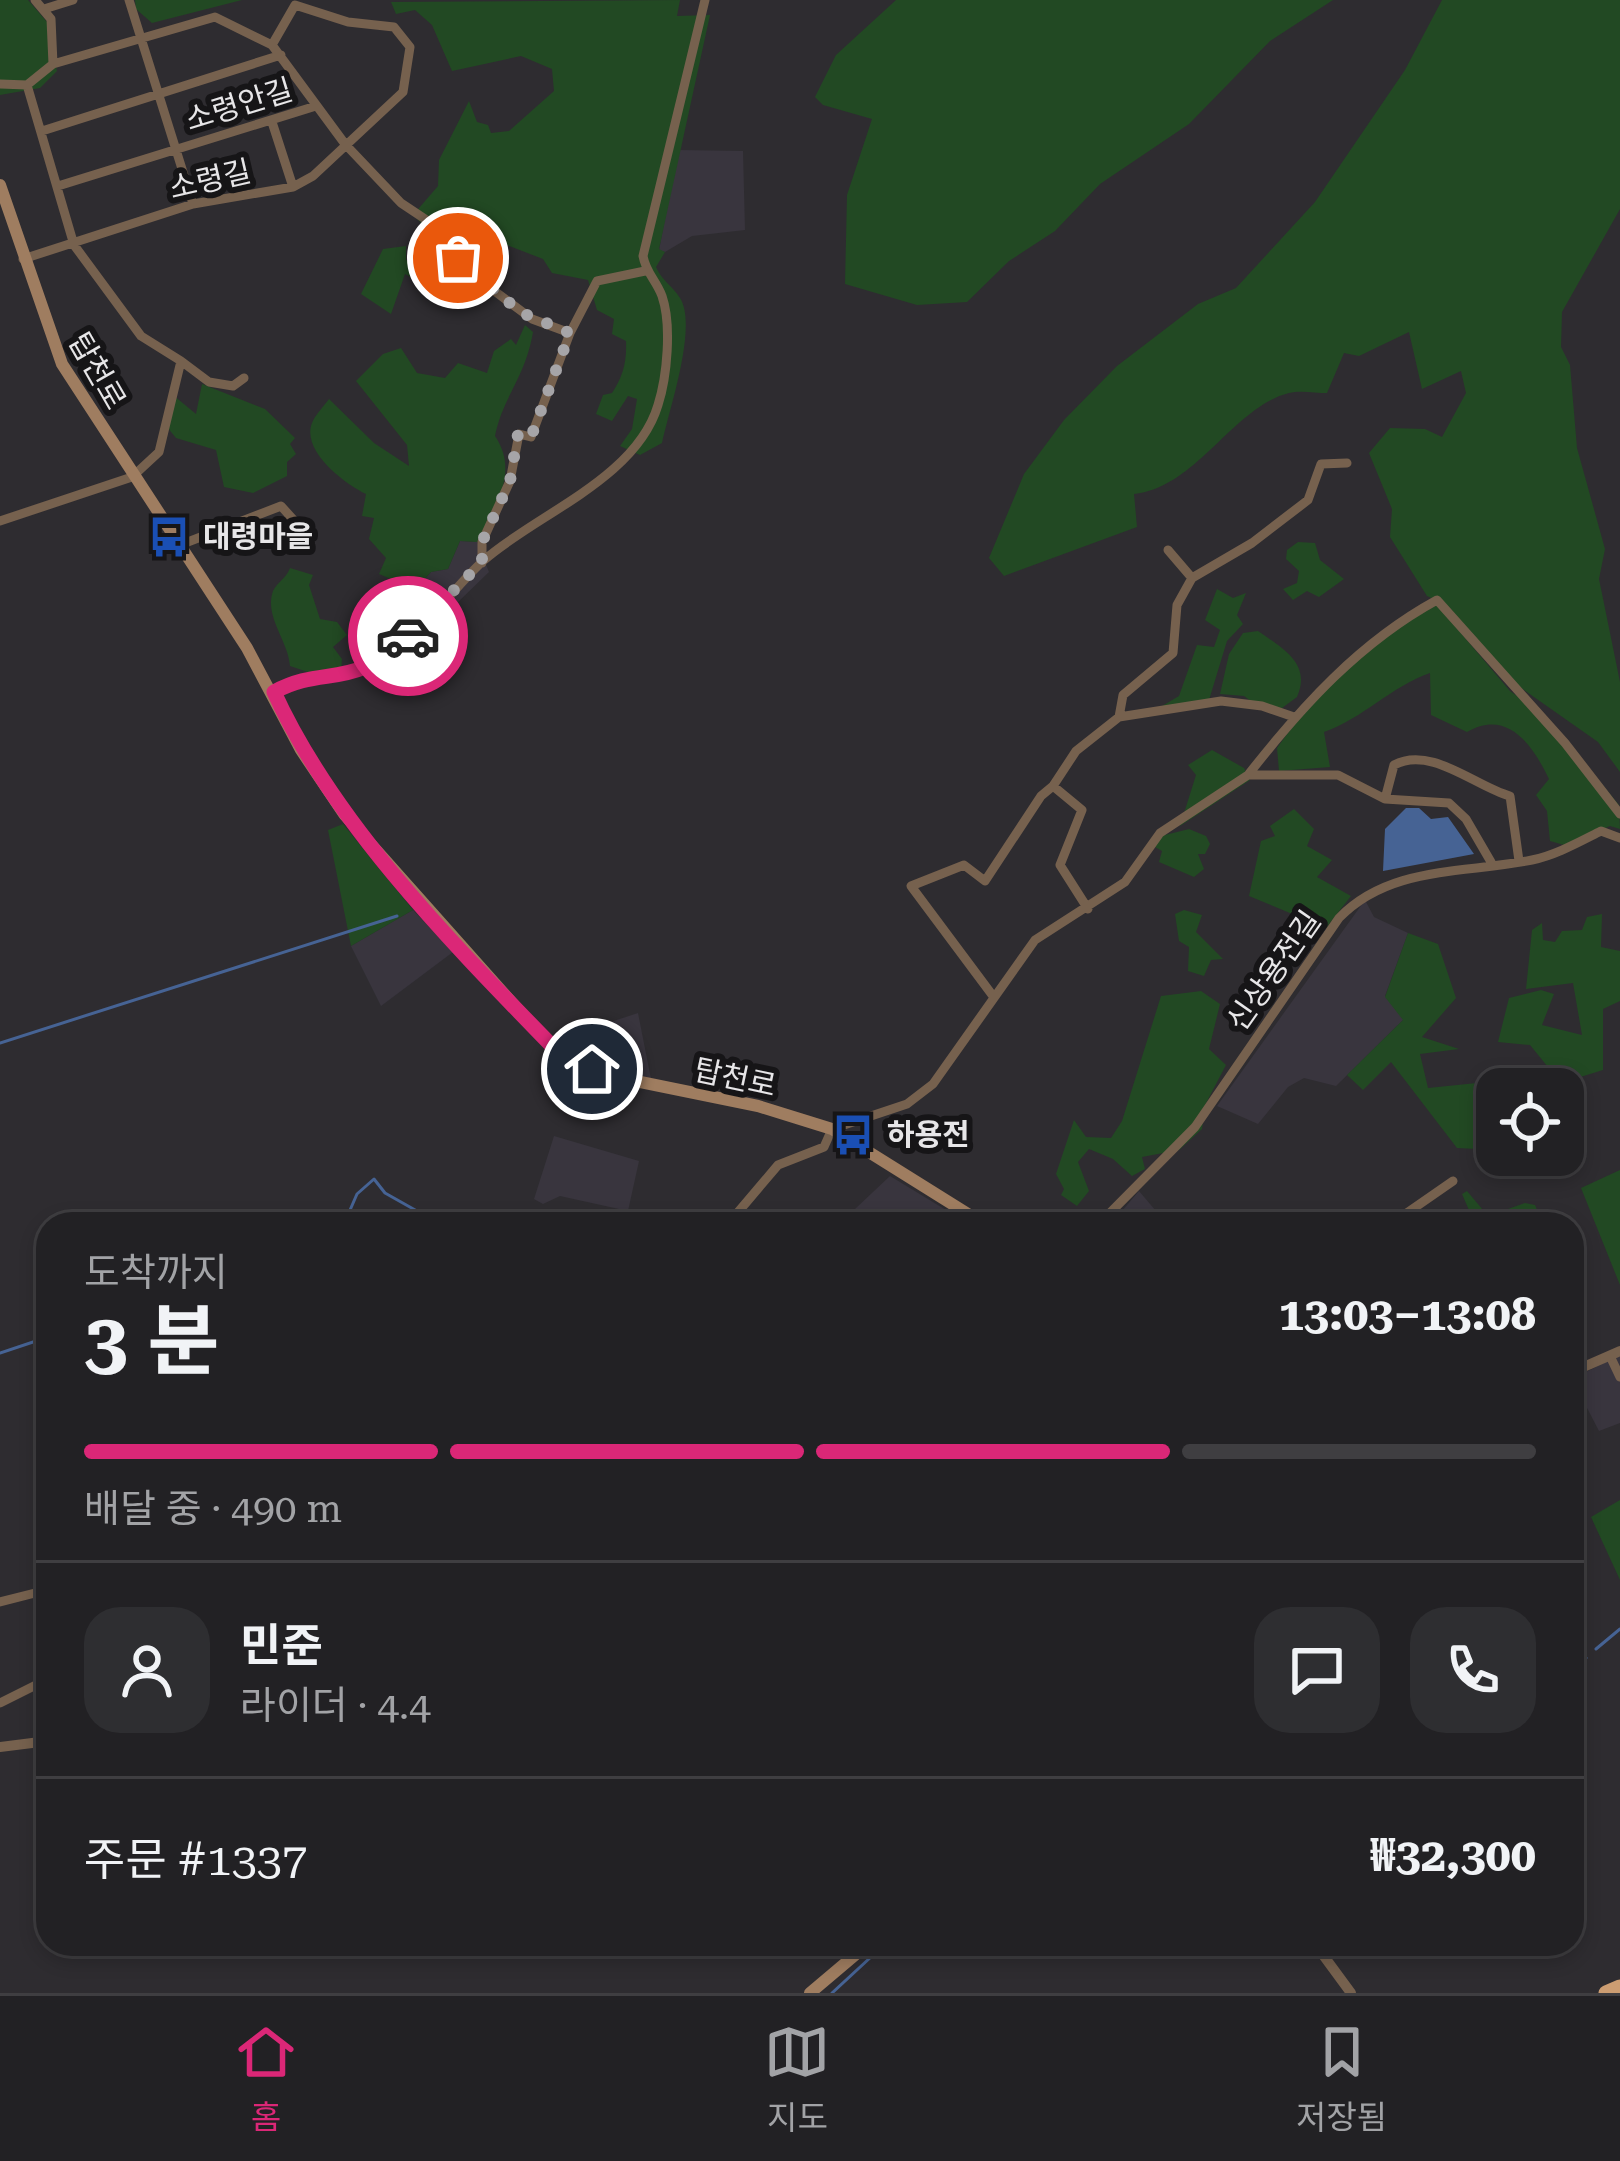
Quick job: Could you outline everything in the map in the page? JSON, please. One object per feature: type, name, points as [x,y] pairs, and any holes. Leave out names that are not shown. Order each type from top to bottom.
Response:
[{"type":"highway","points":[[1606,1993],[1620,1987]]},
{"type":"main road","name":"탑천로","points":[[0,185],[62,364],[274,692],[301,750],[344,814],[554,1048],[611,1076],[758,1106],[832,1129],[965,1212]]},
{"type":"main road","points":[[810,1993],[854,1956]]},
{"type":"street","points":[[53,64],[51,19],[40,4],[73,0]]},
{"type":"street","name":"소령안길","points":[[128,0],[193,204]]},
{"type":"street","points":[[274,692],[289,684],[348,676],[383,661],[482,562],[585,491],[650,425],[659,404],[666,340],[662,296],[645,271],[643,256],[705,0]]},
{"type":"street","name":"소령길","points":[[23,259],[193,204],[293,187],[403,92],[410,47],[394,27],[348,22],[296,5],[272,45]]},
{"type":"street","points":[[0,84],[27,85],[53,64],[215,17],[272,45],[345,144],[401,202],[440,229],[469,272],[532,320],[570,333]]},
{"type":"street","name":"소령안길","points":[[42,131],[281,55]]},
{"type":"street","points":[[27,85],[74,244],[141,336],[209,382],[232,386],[244,378]]},
{"type":"street","name":"소령안길","points":[[58,186],[316,106]]},
{"type":"street","points":[[272,122],[293,187]]},
{"type":"street","points":[[482,562],[482,542],[510,481],[518,434],[531,437],[570,333],[597,281],[645,271]]},
{"type":"street","points":[[0,521],[132,477],[159,452],[181,361]]},
{"type":"street","points":[[1119,717],[1123,695],[1173,653],[1177,605],[1192,578],[1252,543],[1308,500],[1321,464],[1347,463]]},
{"type":"street","points":[[180,545],[281,506],[300,527]]},
{"type":"street","points":[[1168,550],[1192,578]]},
{"type":"street","points":[[738,1212],[778,1165],[824,1147],[832,1129],[907,1104],[932,1084],[1035,940],[1125,882],[1160,833],[1248,775],[1294,717],[1386,628],[1437,600],[1565,743],[1620,814]]},
{"type":"street","points":[[993,996],[911,886],[964,865],[985,881],[1040,796],[1053,786],[1076,751],[1119,717],[1220,701],[1262,706],[1294,717]]},
{"type":"street","points":[[1384,799],[1394,765],[1403,760],[1427,760],[1487,783],[1510,796],[1519,861]]},
{"type":"street","points":[[1248,775],[1338,776],[1384,799],[1449,803],[1466,820],[1491,862]]},
{"type":"street","points":[[1053,786],[1082,810],[1060,866],[1088,909]]},
{"type":"street","name":"신상용전길","points":[[1111,1212],[1195,1127],[1340,918],[1362,895],[1491,862],[1519,861],[1601,831],[1620,838]]},
{"type":"street","points":[[1409,1212],[1454,1181]]},
{"type":"street","points":[[1584,1367],[1615,1353],[1620,1377]]},
{"type":"street","points":[[0,1602],[36,1593]]},
{"type":"street","points":[[0,1703],[36,1685]]},
{"type":"street","points":[[0,1747],[36,1742]]},
{"type":"street","points":[[1324,1956],[1351,1993]]},
{"type":"shaded area","points":[[678,150],[743,151],[745,230],[692,236],[665,252],[659,250]]},
{"type":"shaded area","points":[[460,541],[477,542],[489,572],[427,632],[403,603],[431,572],[448,569]]},
{"type":"shaded area","points":[[1365,900],[1374,917],[1408,933],[1385,996],[1404,1019],[1336,1086],[1304,1078],[1288,1087],[1258,1124],[1217,1106]]},
{"type":"shaded area","points":[[413,910],[453,952],[381,1006],[351,946]]},
{"type":"shaded area","points":[[638,1013],[651,1079],[621,1074],[575,1055],[556,1040]]},
{"type":"shaded area","points":[[554,1136],[639,1161],[628,1211],[560,1196],[543,1204],[534,1199]]},
{"type":"shaded area","points":[[890,1176],[946,1210],[858,1212],[855,1209]]},
{"type":"shaded area","points":[[1139,1191],[1157,1212],[1121,1212]]},
{"type":"shaded area","points":[[1620,1355],[1620,1423],[1599,1431],[1584,1402],[1584,1373]]},
{"type":"green space","points":[[0,0],[28,0],[47,22],[57,71],[40,88],[0,95]]},
{"type":"green space","points":[[135,0],[242,0],[152,23],[136,9]]},
{"type":"green space","points":[[680,0],[677,16],[710,15],[659,249],[665,252],[656,267],[680,298],[686,328],[662,443],[640,455],[620,446],[632,429],[637,399],[628,396],[612,421],[596,414],[603,395],[612,393],[622,375],[626,341],[612,334],[614,319],[597,310],[588,280],[552,273],[543,259],[491,239],[477,272],[456,247],[445,252],[445,264],[421,283],[405,274],[391,314],[361,294],[383,249],[406,246],[406,260],[416,264],[435,253],[431,233],[413,215],[438,186],[439,160],[469,101],[477,122],[488,125],[491,133],[509,131],[554,91],[552,69],[521,56],[452,71],[432,25],[415,10],[396,14],[391,2]]},
{"type":"green space","points":[[896,0],[1333,0],[1270,41],[1189,124],[1100,184],[1055,231],[1009,261],[967,302],[917,305],[845,284],[847,195],[872,119],[823,105],[815,97],[836,55]]},
{"type":"green space","points":[[1442,0],[1620,0],[1620,209],[1562,312],[1561,347],[1570,365],[1577,448],[1605,549],[1599,579],[1620,682],[1620,772],[1598,742],[1517,685],[1447,605],[1427,596],[1390,537],[1392,509],[1369,453],[1390,428],[1425,429],[1442,437],[1466,393],[1461,371],[1422,389],[1409,332],[1359,356],[1344,353],[1327,393],[1293,392],[1269,401],[1177,477],[1134,494],[1137,527],[1004,576],[989,558],[1024,474],[1064,420],[1117,366],[1198,304],[1236,288],[1315,202],[1405,70]]},
{"type":"green space","points":[[525,325],[533,332],[529,348],[495,436],[505,463],[497,503],[477,542],[460,541],[448,569],[431,572],[403,603],[391,579],[379,574],[386,558],[369,539],[374,518],[362,516],[366,494],[337,475],[319,455],[310,434],[312,423],[329,399],[374,443],[409,466],[407,445],[356,381],[383,354],[401,348],[417,373],[445,378],[458,363],[487,373],[494,351],[511,339],[516,345]]},
{"type":"green space","points":[[202,384],[265,409],[295,438],[290,444],[296,454],[287,462],[287,476],[253,493],[224,487],[216,450],[176,438],[167,427],[173,395],[196,414]]},
{"type":"green space","points":[[1298,542],[1315,543],[1320,560],[1344,579],[1319,597],[1307,591],[1293,600],[1283,589],[1297,583],[1299,571],[1286,559],[1287,550]]},
{"type":"green space","points":[[290,568],[313,575],[309,585],[320,619],[337,622],[347,635],[333,647],[342,659],[341,671],[323,677],[290,666],[271,601]]},
{"type":"green space","points":[[1217,589],[1233,598],[1246,593],[1237,615],[1243,624],[1227,641],[1209,700],[1157,709],[1179,696],[1197,645],[1214,647],[1220,630],[1205,620]]},
{"type":"green space","points":[[1437,605],[1510,691],[1549,719],[1619,805],[1620,829],[1610,826],[1564,845],[1550,841],[1547,811],[1536,795],[1549,779],[1535,754],[1507,728],[1482,726],[1467,732],[1431,715],[1430,673],[1324,732],[1330,767],[1279,771],[1277,748],[1329,686],[1391,633]]},
{"type":"green space","points":[[1258,631],[1292,658],[1301,675],[1297,697],[1282,708],[1263,710],[1244,696],[1220,694],[1229,654],[1243,633]]},
{"type":"green space","points":[[1212,750],[1244,768],[1250,780],[1180,826],[1196,775],[1188,765]]},
{"type":"green space","points":[[1294,809],[1314,829],[1307,846],[1332,860],[1317,877],[1351,896],[1326,928],[1249,896],[1261,841],[1275,836],[1270,826]]},
{"type":"green space","points":[[343,824],[413,910],[351,946],[328,830]]},
{"type":"green space","points":[[1189,829],[1206,836],[1210,844],[1205,854],[1198,854],[1204,869],[1194,877],[1159,862],[1162,851],[1155,847],[1161,836]]},
{"type":"green space","points":[[1184,910],[1202,915],[1196,932],[1223,959],[1211,960],[1204,976],[1188,971],[1189,947],[1179,941],[1175,914]]},
{"type":"green space","points":[[1602,914],[1601,947],[1620,951],[1620,1001],[1603,1009],[1603,1070],[1584,1076],[1584,1068],[1549,1068],[1530,1045],[1498,1042],[1509,998],[1541,990],[1554,994],[1542,1025],[1582,1035],[1573,983],[1526,989],[1532,930],[1542,923],[1543,940],[1555,942],[1562,931],[1582,930],[1587,917]]},
{"type":"green space","points":[[1408,933],[1438,944],[1456,998],[1422,1037],[1459,1049],[1420,1054],[1428,1088],[1476,1083],[1476,1149],[1457,1148],[1391,1062],[1363,1090],[1347,1075],[1403,1020],[1385,997]]},
{"type":"green space","points":[[1201,991],[1220,1004],[1209,1049],[1226,1065],[1205,1105],[1202,1129],[1179,1150],[1142,1157],[1145,1169],[1132,1176],[1113,1159],[1089,1149],[1078,1162],[1089,1191],[1077,1206],[1061,1195],[1064,1189],[1056,1174],[1074,1120],[1086,1137],[1111,1138],[1122,1121],[1161,996]]},
{"type":"green space","points":[[1620,1170],[1620,1285],[1581,1188]]},
{"type":"green space","points":[[1467,1191],[1485,1212],[1470,1212],[1462,1194]]},
{"type":"green space","points":[[1525,1203],[1535,1205],[1538,1212],[1499,1212]]},
{"type":"green space","points":[[1620,1500],[1620,1580],[1591,1517]]},
{"type":"water","points":[[1406,808],[1419,808],[1431,819],[1448,817],[1474,854],[1383,871],[1385,829]]},
{"type":"waterway","points":[[0,1043],[397,916]]},
{"type":"waterway","points":[[349,1212],[357,1194],[374,1179],[385,1193],[419,1212]]},
{"type":"waterway","points":[[0,1353],[36,1341]]},
{"type":"waterway","points":[[1596,1649],[1620,1629]]},
{"type":"waterway","points":[[832,1993],[872,1956]]},
{"type":"way so far","points":[[408,636],[482,562],[482,542],[510,481],[518,434],[531,437],[570,333],[520,312],[458,258]]},
{"type":"place","name":"대령마을","points":[[169,537]]},
{"type":"place","name":"하용전","points":[[853,1135]]},
{"type":"route","points":[[408,636],[383,661],[348,676],[289,684],[274,692],[301,750],[344,814],[554,1048],[592,1069]]}]
